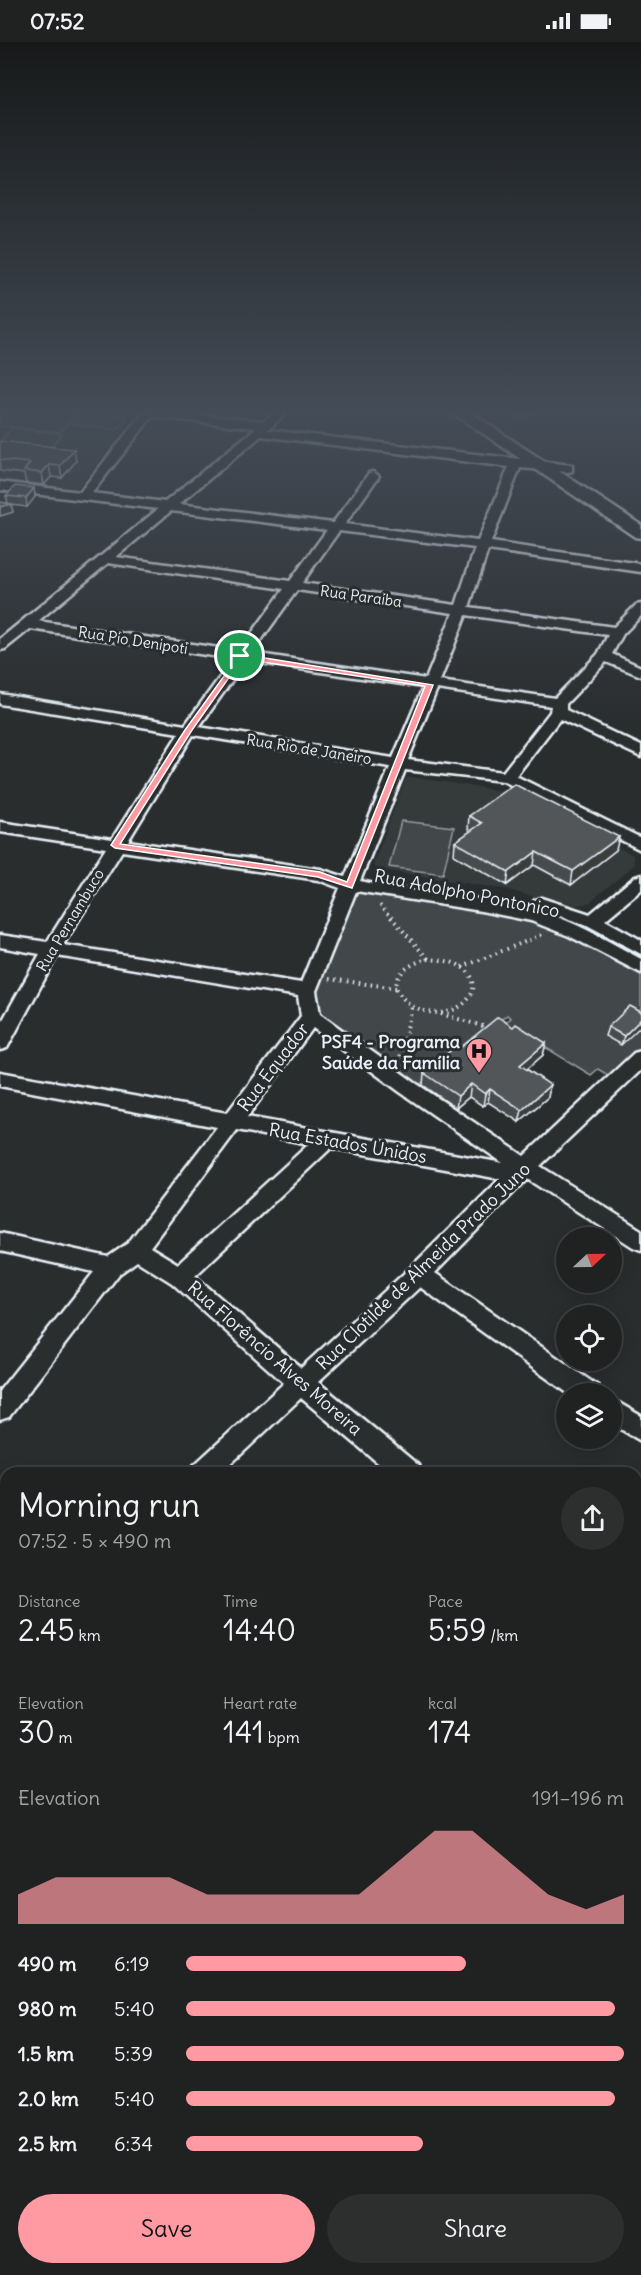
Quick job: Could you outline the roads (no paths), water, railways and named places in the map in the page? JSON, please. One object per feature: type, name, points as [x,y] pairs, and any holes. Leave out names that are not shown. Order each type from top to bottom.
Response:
[{"type":"main road","points":[[618,517],[641,533]]},
{"type":"street","points":[[0,646],[156,517]]},
{"type":"street","points":[[253,517],[483,545],[641,568]]},
{"type":"street","name":"Rua Pernambuco","points":[[0,1043],[51,950],[189,730],[341,517]]},
{"type":"street","points":[[0,941],[307,991],[429,685],[461,611],[494,517]]},
{"type":"street","name":"Rua Paraíba","points":[[105,559],[617,632]]},
{"type":"street","points":[[507,777],[558,707],[604,656],[617,632],[641,608]]},
{"type":"street","name":"Rua Pio Denipoti","points":[[27,624],[429,685],[558,707],[641,752]]},
{"type":"street","points":[[604,656],[641,672]]},
{"type":"street","name":"Rua Rio de Janeiro","points":[[0,699],[398,764],[507,777],[641,845]]},
{"type":"street","name":"Rua Adolpho Pontonico","points":[[0,827],[320,875],[513,898],[546,905],[593,921],[641,948]]},
{"type":"street","name":"Rua Adolpho Pontonico","points":[[352,879],[535,916],[568,928],[641,967]]},
{"type":"street","points":[[593,921],[641,881]]},
{"type":"street","name":"Rua Equador","points":[[0,1409],[111,1268],[136,1249],[311,1017],[307,991]]},
{"type":"street","points":[[311,1017],[343,1038],[521,1171],[641,1241]]},
{"type":"street","name":"Rua Clotilde de Almeida Prado Juno","points":[[210,1467],[419,1274],[521,1171],[641,1058]]},
{"type":"street","name":"Rua Estados Unidos","points":[[0,1078],[232,1123],[521,1171]]},
{"type":"street","points":[[180,1276],[327,1139]]},
{"type":"street","points":[[0,1242],[111,1268]]},
{"type":"street","name":"Rua Florêncio Alves Moreira","points":[[136,1249],[180,1276],[301,1383],[402,1467]]},
{"type":"street","points":[[419,1274],[573,1383]]},
{"type":"street","points":[[622,1417],[641,1431]]},
{"type":"place","name":"PSF4 - Programa Saúde da Família","points":[[479,1074]]}]
